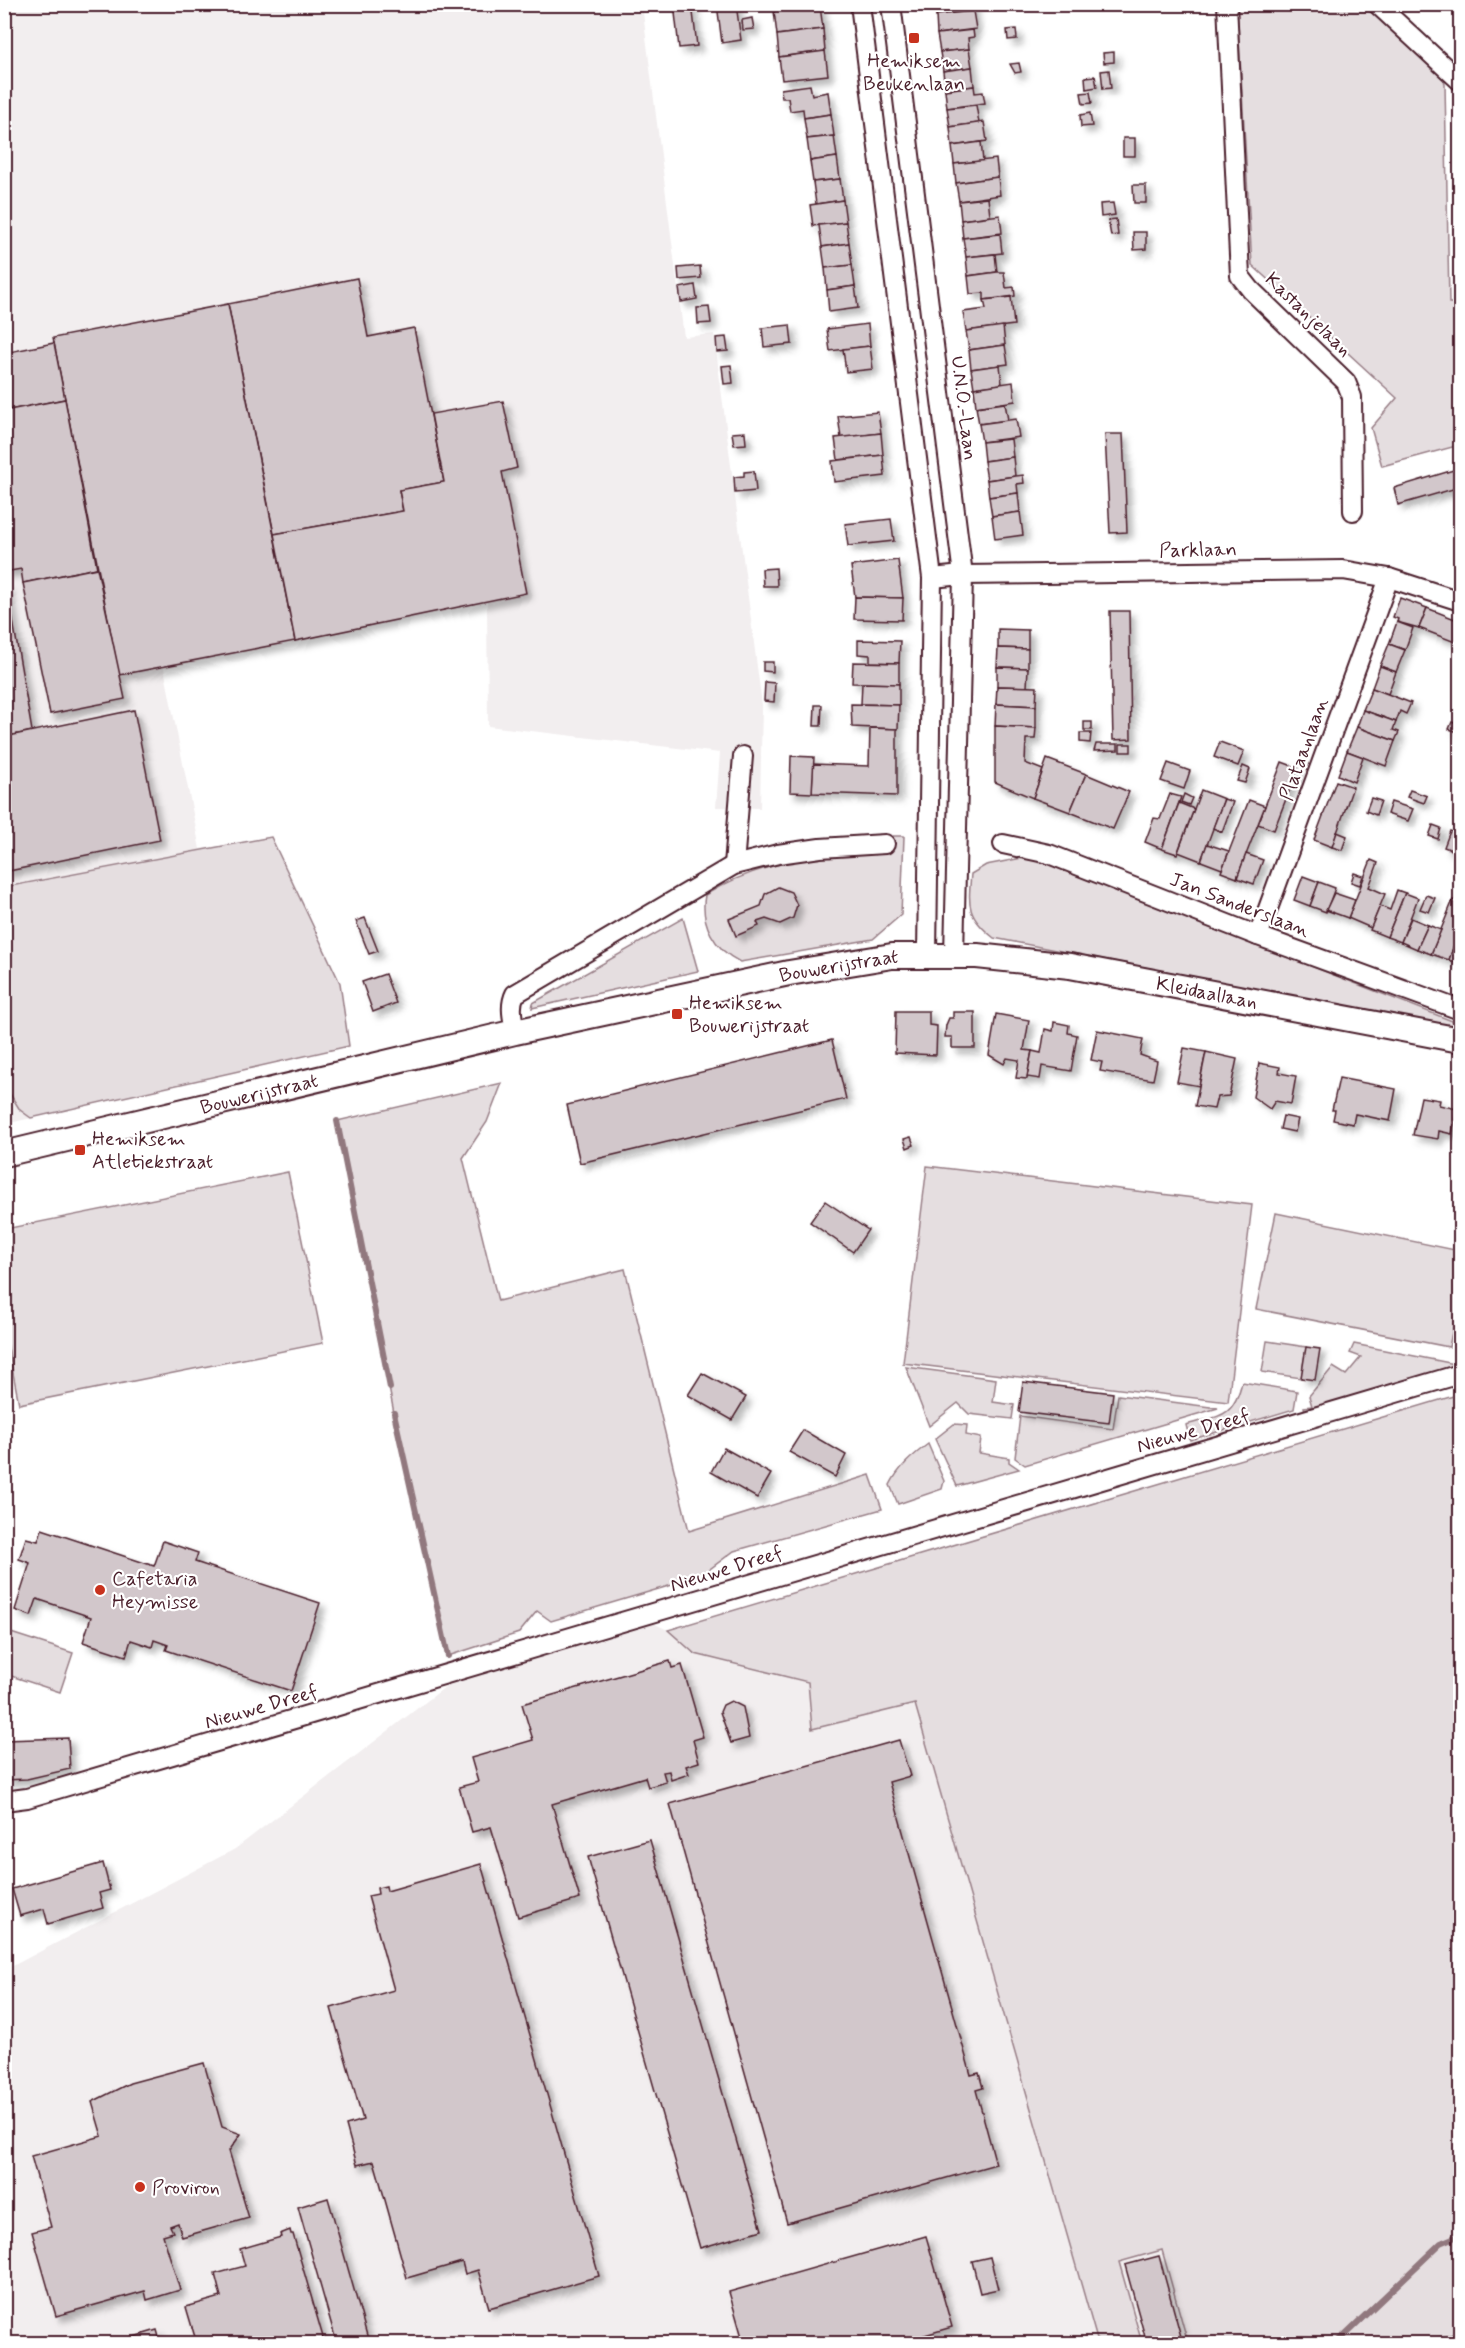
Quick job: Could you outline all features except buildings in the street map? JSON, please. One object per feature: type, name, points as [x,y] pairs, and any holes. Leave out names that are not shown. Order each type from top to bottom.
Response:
[{"type":"street","points":[[860,4],[932,578],[927,954]]},
{"type":"street","name":"U.N.O.-Laan","points":[[891,4],[963,575],[954,955]]},
{"type":"street","name":"Kastanjelaan","points":[[1227,4],[1240,276],[1251,291],[1346,382],[1352,397],[1353,511]]},
{"type":"street","points":[[1377,4],[1461,81]]},
{"type":"street","name":"Parklaan","points":[[932,578],[963,575],[1343,570],[1389,578],[1461,601]]},
{"type":"street","name":"Plataanlaan","points":[[1258,936],[1389,578]]},
{"type":"street","points":[[734,865],[743,756]]},
{"type":"street","points":[[929,818],[958,819]]},
{"type":"street","points":[[515,1032],[512,1001],[515,994],[734,865],[799,851],[885,844]]},
{"type":"street","name":"Jan Sanderslaan","points":[[1003,844],[1049,854],[1258,936],[1461,1010]]},
{"type":"street","name":"Bouwerijstraat","points":[[4,1154],[515,1032],[830,965],[871,958],[927,954],[954,955]]},
{"type":"street","name":"Kleidaallaan","points":[[954,955],[1070,966],[1461,1040]]},
{"type":"street","name":"Nieuwe Dreef","points":[[4,1801],[27,1798],[1461,1374]]},
{"type":"shaded area","points":[[4,5],[642,5],[684,337],[714,334],[762,705],[760,808],[716,807],[720,753],[488,726],[487,602],[164,668],[200,849],[271,837],[340,983],[349,1046],[5,1124]]},
{"type":"shaded area","points":[[1237,5],[1364,5],[1442,73],[1445,84],[1449,303],[1460,303],[1460,445],[1382,466],[1371,428],[1397,398],[1252,265]]},
{"type":"shaded area","points":[[893,836],[904,836],[901,915],[873,939],[740,962],[723,950],[711,934],[705,915],[705,895],[727,883],[749,873],[796,860],[893,847]]},
{"type":"shaded area","points":[[271,837],[340,983],[349,1046],[31,1118],[20,1110],[5,1086],[5,887]]},
{"type":"shaded area","points":[[1022,858],[1035,859],[1460,1024],[1460,1028],[994,938],[979,924],[971,911],[971,874],[986,865]]},
{"type":"shaded area","points":[[683,918],[698,971],[532,1008],[533,1003]]},
{"type":"shaded area","points":[[502,1083],[487,1122],[463,1158],[498,1301],[625,1269],[689,1531],[870,1475],[882,1509],[734,1551],[699,1577],[551,1621],[537,1611],[519,1633],[448,1656],[394,1413],[337,1121]]},
{"type":"shaded area","points":[[927,1166],[1252,1205],[1228,1402],[903,1363]]},
{"type":"shaded area","points":[[288,1172],[323,1343],[19,1404],[5,1332],[5,1229]]},
{"type":"shaded area","points":[[1276,1213],[1460,1251],[1460,1294],[1449,1347],[1256,1309]]},
{"type":"shaded area","points":[[1267,1341],[1306,1347],[1301,1378],[1262,1372]]},
{"type":"shaded area","points":[[1354,1344],[1460,1365],[1305,1412],[1304,1407],[1312,1406],[1309,1396],[1333,1367],[1346,1375],[1361,1357],[1350,1353]]},
{"type":"shaded area","points":[[906,1367],[996,1379],[993,1402],[1014,1405],[1012,1419],[969,1414],[958,1403],[929,1426]]},
{"type":"shaded area","points":[[1242,1382],[1297,1391],[1294,1409],[1190,1440],[1186,1425],[1216,1417],[1229,1410]]},
{"type":"shaded area","points":[[1460,1394],[1460,2343],[1188,2343],[1162,2250],[1119,2262],[1142,2343],[1098,2343],[915,1704],[812,1729],[808,1682],[695,1654],[668,1630]]},
{"type":"shaded area","points":[[1118,1395],[1218,1408],[1025,1465],[1015,1458],[1020,1416],[1113,1429]]},
{"type":"shaded area","points":[[954,1424],[967,1425],[966,1435],[981,1438],[979,1453],[1009,1458],[1009,1462],[1019,1469],[957,1486],[935,1439]]},
{"type":"shaded area","points":[[928,1444],[944,1481],[942,1489],[898,1504],[890,1485],[906,1462]]},
{"type":"shaded area","points":[[642,1618],[668,1630],[696,1654],[808,1682],[812,1729],[915,1704],[1098,2343],[5,2344],[5,1970],[235,1849],[471,1667]]},
{"type":"shaded area","points":[[11,1633],[73,1653],[60,1692],[5,1674],[5,1652]]},
{"type":"shaded area","points":[[1162,2250],[1188,2343],[1142,2343],[1119,2262]]},
{"type":"waterway","points":[[337,1121],[390,1388]]},
{"type":"waterway","points":[[394,1413],[448,1656]]},
{"type":"waterway","points":[[1335,2344],[1441,2243],[1460,2235]]},
{"type":"waterway","points":[[1421,2344],[1460,2335]]},
{"type":"place","name":"Hemiksem Beukenlaan","points":[[914,38]]},
{"type":"place","name":"Hemiksem Bouwerijstraat","points":[[677,1014]]},
{"type":"place","name":"Hemiksem Atletiekstraat","points":[[80,1150]]},
{"type":"place","name":"Cafetaria Heymisse","points":[[100,1590]]},
{"type":"place","name":"Proviron","points":[[140,2187]]}]
